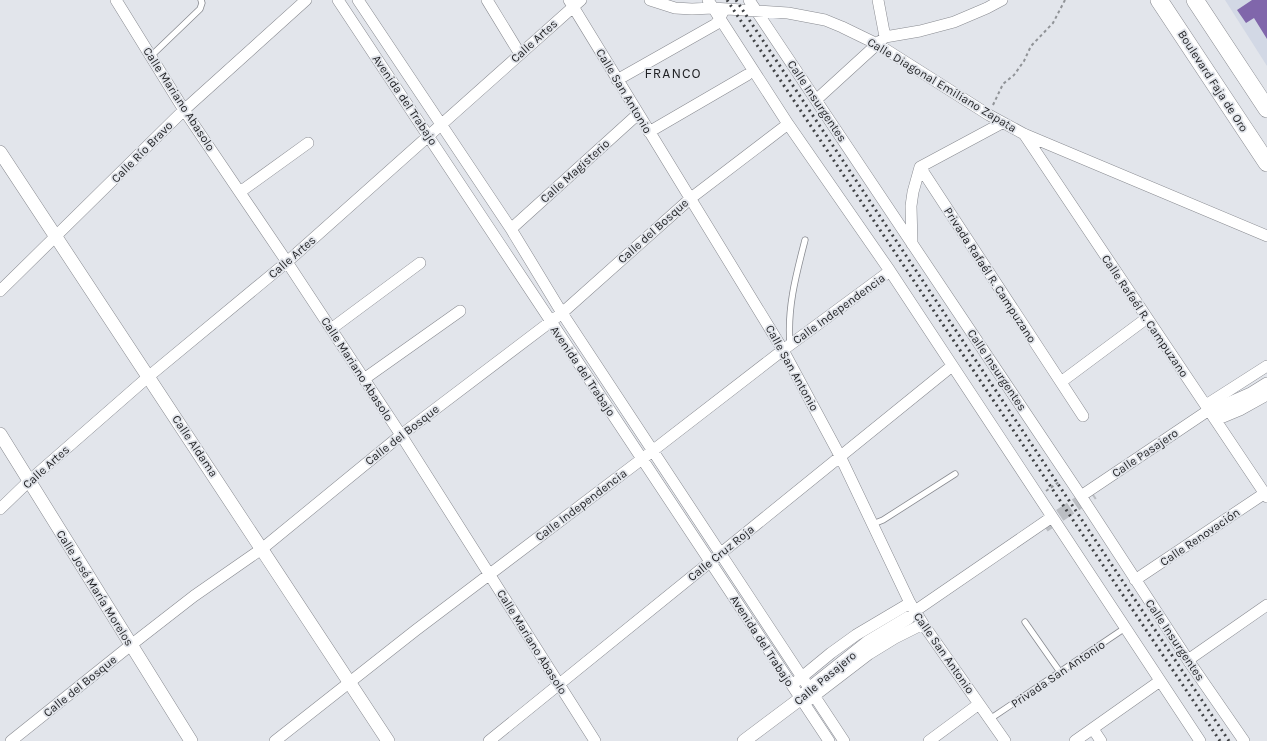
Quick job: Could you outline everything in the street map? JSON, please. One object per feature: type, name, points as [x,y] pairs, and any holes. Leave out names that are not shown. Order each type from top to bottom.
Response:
[{"type":"main road","name":"Boulevard Faja de Oro","points":[[1159,0],[1267,163]]},
{"type":"main road","points":[[1195,0],[1267,109]]},
{"type":"street","name":"Calle Mariano Abasolo","points":[[116,0],[184,110],[287,262],[401,435],[558,685],[595,741]]},
{"type":"street","name":"Calle Río Bravo","points":[[0,291],[184,110],[306,0]]},
{"type":"street","name":"Avenida del Trabajo","points":[[338,0],[829,741]]},
{"type":"street","name":"Avenida del Trabajo","points":[[358,0],[511,229],[562,313],[844,741]]},
{"type":"street","points":[[487,0],[520,54]]},
{"type":"street","name":"Calle Diagonal Emiliano Zapata","points":[[650,0],[675,8],[692,9],[711,4],[721,17],[756,10],[788,13],[825,20],[881,41],[988,115],[1002,123],[1024,134],[1267,236]]},
{"type":"street","name":"Calle Insurgentes","points":[[749,0],[1081,496],[1188,660],[1244,741]]},
{"type":"street","points":[[878,0],[881,41]]},
{"type":"street","points":[[816,100],[881,41],[954,22],[1002,0]]},
{"type":"street","name":"Calle Artes","points":[[0,509],[148,377],[287,262],[520,54],[574,2]]},
{"type":"street","name":"Calle San Antonio","points":[[574,2],[617,80],[786,347],[873,524],[911,611],[923,624],[1005,741]]},
{"type":"street","points":[[617,80],[721,17],[788,124],[890,271],[1200,741]]},
{"type":"street","points":[[649,132],[747,75]]},
{"type":"street","name":"Calle Magisterio","points":[[511,229],[638,114]]},
{"type":"street","points":[[912,244],[911,206],[920,167],[1002,123]]},
{"type":"street","name":"Calle del Bosque","points":[[11,741],[194,596],[262,548],[401,435],[562,313],[691,198],[788,124]]},
{"type":"street","name":"Calle Rafaél R. Campuzano","points":[[1024,134],[1266,495]]},
{"type":"street","points":[[240,192],[308,143]]},
{"type":"street","name":"Calle Aldama","points":[[0,152],[350,681],[388,741]]},
{"type":"street","name":"Privada Rafaél R. Campuzano","points":[[920,167],[1083,416]]},
{"type":"street","points":[[892,215],[911,206]]},
{"type":"street","points":[[331,328],[420,263]]},
{"type":"street","name":"Calle Independencia","points":[[275,741],[350,681],[653,451],[786,347],[890,271]]},
{"type":"street","points":[[364,380],[460,310]]},
{"type":"street","points":[[1061,382],[1147,318]]},
{"type":"street","name":"Calle Cruz Roja","points":[[489,741],[952,366]]},
{"type":"street","points":[[1211,412],[1267,366]]},
{"type":"street","name":"Calle Pasajero","points":[[1081,496],[1211,412],[1251,394],[1267,384]]},
{"type":"street","points":[[1211,412],[1240,410],[1267,395]]},
{"type":"street","name":"Calle José María Morelos","points":[[0,434],[192,741]]},
{"type":"street","name":"Calle Renovación","points":[[1135,580],[1266,495]]},
{"type":"street","name":"Calle Pasajero","points":[[744,741],[802,702],[868,642],[911,611],[1052,517]]},
{"type":"street","points":[[1188,660],[1267,605]]},
{"type":"street","points":[[792,685],[831,653],[856,635],[911,611]]},
{"type":"street","points":[[812,693],[869,654],[895,638],[923,624]]},
{"type":"street","points":[[1076,741],[1160,681]]},
{"type":"street","points":[[929,741],[979,704]]},
{"type":"street","points":[[1092,729],[1101,741]]},
{"type":"lane","points":[[151,56],[200,9],[202,4],[201,0]]},
{"type":"lane","points":[[786,347],[789,332],[792,290],[805,240]]},
{"type":"lane","points":[[873,524],[883,520],[955,474]]},
{"type":"lane","points":[[1025,622],[1060,672]]},
{"type":"lane","name":"Privada San Antonio","points":[[990,719],[1125,628]]},
{"type":"path","points":[[988,115],[1003,84],[1014,74],[1024,61],[1031,46],[1053,23],[1065,0]]},
{"type":"path","points":[[1038,496],[1062,480]]},
{"type":"shaded area","points":[[1225,0],[1267,0],[1267,66]]},
{"type":"building","points":[[1252,0],[1267,0],[1267,39],[1254,18],[1246,23],[1237,10]]},
{"type":"tunnel","points":[[1044,526],[1093,493]]},
{"type":"railway","points":[[727,0],[1220,741]]},
{"type":"railway","points":[[736,0],[1229,741]]},
{"type":"district","name":"FRANCO","points":[[673,73]]}]
